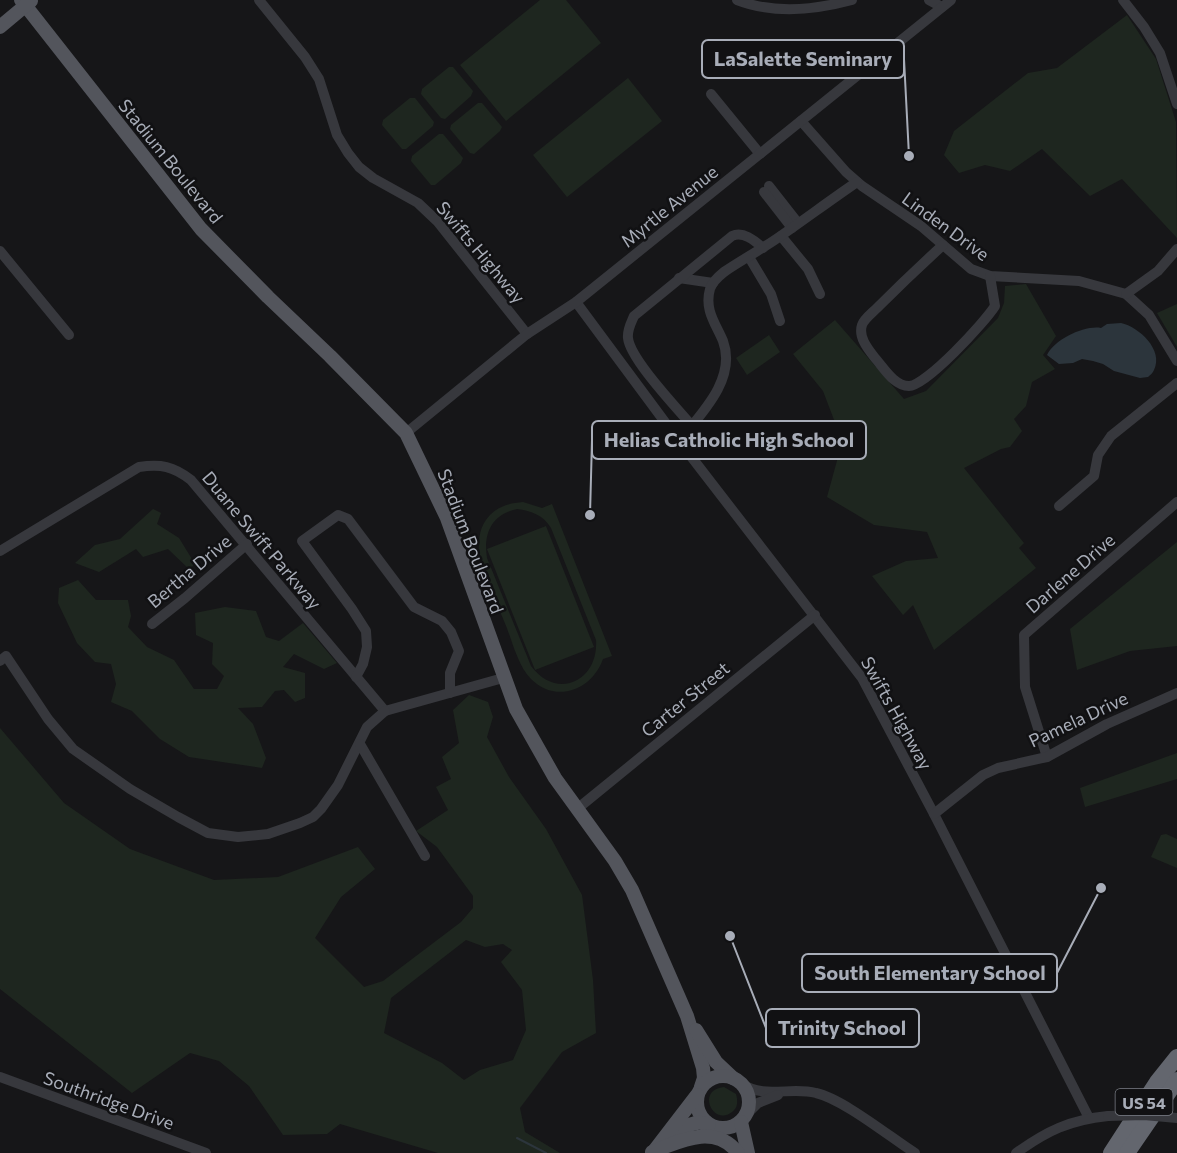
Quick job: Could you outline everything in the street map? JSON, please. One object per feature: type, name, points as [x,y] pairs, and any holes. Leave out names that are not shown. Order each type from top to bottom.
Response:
[{"type":"highway","name":"US 54","points":[[1111,1153],[1156,1082],[1177,1057]]},
{"type":"highway","name":"US 54","points":[[1127,1153],[1177,1080]]},
{"type":"main road","points":[[0,27],[26,2]]},
{"type":"main road","name":"Stadium Boulevard","points":[[26,2],[201,228],[406,433],[447,518],[516,709],[537,748],[615,861],[632,890],[687,1016]]},
{"type":"main road","points":[[687,1016],[716,1062],[736,1080],[749,1098],[744,1118],[748,1153]]},
{"type":"main road","points":[[687,1016],[703,1068],[704,1078],[698,1112],[713,1127],[734,1126],[744,1118]]},
{"type":"main road","points":[[652,1153],[708,1081],[716,1077],[736,1080]]},
{"type":"main road","points":[[652,1153],[688,1126],[698,1122],[730,1133],[742,1153]]},
{"type":"main road","points":[[652,1153],[688,1138],[698,1137],[712,1137],[726,1141],[738,1153]]},
{"type":"street","name":"Swifts Highway","points":[[259,0],[305,57],[319,79],[337,135],[348,153],[373,178],[418,203],[437,221],[527,334]]},
{"type":"street","points":[[737,0],[766,7],[789,9],[822,7],[852,0]]},
{"type":"street","points":[[929,0],[946,4]]},
{"type":"street","points":[[1123,0],[1150,35],[1173,76],[1177,104]]},
{"type":"street","name":"Myrtle Avenue","points":[[406,433],[527,334],[576,302],[946,4]]},
{"type":"street","points":[[711,94],[760,154]]},
{"type":"street","name":"Linden Drive","points":[[801,121],[857,182],[921,226],[971,269],[990,276],[1079,281],[1126,294],[1149,315],[1177,361]]},
{"type":"street","points":[[679,441],[718,388],[726,365],[727,357],[723,342],[710,316],[708,303],[713,284],[723,273],[781,236],[857,182]]},
{"type":"street","points":[[766,189],[795,226]]},
{"type":"street","points":[[692,426],[646,372],[628,341],[628,331],[634,316],[737,234],[756,241],[763,248]]},
{"type":"street","points":[[781,236],[808,269],[820,294]]},
{"type":"street","points":[[943,245],[862,324],[861,334],[868,349],[889,375],[900,384],[910,386],[919,384],[988,318],[995,306],[990,276]]},
{"type":"street","points":[[1126,294],[1158,272],[1177,249]]},
{"type":"street","points":[[1,255],[69,335]]},
{"type":"street","points":[[749,257],[771,294],[780,321]]},
{"type":"street","points":[[679,278],[713,284]]},
{"type":"street","name":"Swifts Highway","points":[[576,302],[679,441],[862,678],[1089,1118]]},
{"type":"street","points":[[1059,506],[1094,476],[1098,455],[1111,436],[1177,383]]},
{"type":"street","name":"Duane Swift Parkway","points":[[0,551],[139,467],[158,464],[180,471],[191,480],[247,544],[385,711]]},
{"type":"street","name":"Darlene Drive","points":[[1047,757],[1026,687],[1024,635],[1177,502]]},
{"type":"street","name":"Duane Swift Parkway","points":[[356,677],[363,664],[367,647],[366,632],[302,541],[338,515],[348,519],[414,607],[442,621],[452,632],[459,651],[450,673],[450,693]]},
{"type":"street","name":"Bertha Drive","points":[[152,624],[247,544]]},
{"type":"street","name":"Carter Street","points":[[577,809],[815,615]]},
{"type":"street","points":[[0,645],[3,658],[73,749],[130,789],[208,832],[238,837],[268,834],[313,817],[338,785],[368,728],[385,711],[503,678]]},
{"type":"street","name":"Pamela Drive","points":[[934,814],[983,775],[998,768],[1047,757],[1107,724],[1177,693]]},
{"type":"street","points":[[360,744],[425,856]]},
{"type":"street","name":"Southridge Drive","points":[[0,1077],[198,1152]]},
{"type":"street","points":[[736,1080],[761,1092],[818,1093],[915,1153]]},
{"type":"street","points":[[744,1118],[758,1103],[787,1092]]},
{"type":"street","points":[[1016,1153],[1041,1135],[1063,1124],[1089,1118],[1144,1114],[1177,1118]]},
{"type":"shaded area","points":[[540,0],[566,0],[601,43],[506,121],[460,65]]},
{"type":"shaded area","points":[[1127,15],[1156,59],[1176,122],[1177,238],[1122,179],[1090,196],[1042,149],[1010,171],[985,165],[959,173],[944,155],[954,131],[1028,73],[1057,68]]},
{"type":"shaded area","points":[[449,67],[453,67],[473,91],[471,96],[445,119],[441,118],[421,94],[422,89]]},
{"type":"shaded area","points":[[628,78],[662,121],[567,197],[533,155]]},
{"type":"shaded area","points":[[410,98],[415,98],[434,122],[433,126],[406,149],[402,149],[382,125],[383,120]]},
{"type":"shaded area","points":[[478,103],[482,103],[502,127],[474,154],[470,153],[450,129],[451,125]]},
{"type":"shaded area","points":[[439,134],[443,134],[463,158],[461,163],[435,185],[431,185],[411,161],[412,156]]},
{"type":"shaded area","points":[[1026,284],[1056,336],[1043,355],[1055,369],[1032,382],[1026,406],[1014,419],[1022,431],[1010,447],[1001,449],[964,468],[1024,543],[1019,548],[1036,568],[934,650],[913,605],[903,615],[872,576],[906,561],[938,558],[927,532],[874,525],[827,497],[838,457],[836,425],[823,391],[793,354],[835,320],[904,399],[926,391],[998,318],[1004,303],[1005,286]]},
{"type":"shaded area","points":[[1177,304],[1177,347],[1157,313]]},
{"type":"shaded area","points":[[1121,323],[1142,334],[1153,347],[1156,362],[1154,371],[1148,377],[1140,378],[1114,371],[1103,364],[1082,359],[1073,363],[1059,364],[1047,355],[1051,349],[1071,334],[1101,328],[1107,324]]},
{"type":"shaded area","points":[[769,335],[780,352],[747,375],[736,358]]},
{"type":"shaded area","points":[[523,502],[542,508],[552,504],[612,656],[603,659],[591,679],[572,690],[551,691],[541,687],[526,673],[518,659],[483,568],[479,539],[482,526],[497,509]],"holes":[[[517,509],[532,512],[541,517],[551,528],[596,640],[591,666],[574,682],[564,684],[553,682],[541,677],[531,666],[487,558],[486,540],[491,526],[501,515]]]},
{"type":"shaded area","points":[[153,509],[161,513],[157,524],[179,538],[195,564],[189,569],[168,549],[143,557],[136,549],[99,572],[75,563],[95,545],[120,539]]},
{"type":"shaded area","points":[[546,526],[594,647],[535,670],[487,549]]},
{"type":"shaded area","points":[[1177,542],[1177,646],[1130,651],[1077,670],[1070,629]]},
{"type":"shaded area","points":[[78,580],[96,600],[128,600],[131,616],[128,627],[147,647],[174,660],[194,689],[217,689],[224,676],[212,664],[213,643],[196,635],[195,613],[225,607],[256,611],[266,637],[279,641],[303,623],[337,663],[324,669],[294,654],[283,667],[305,673],[305,698],[295,702],[284,690],[275,691],[262,707],[238,708],[253,724],[266,758],[262,768],[189,757],[160,739],[132,711],[111,702],[116,684],[111,664],[95,662],[77,643],[58,603],[59,588]]},
{"type":"shaded area","points":[[469,695],[488,702],[493,717],[487,737],[509,777],[546,829],[582,895],[593,980],[596,1033],[562,1052],[520,1108],[525,1132],[560,1153],[438,1153],[340,1124],[327,1134],[283,1135],[249,1086],[219,1061],[190,1053],[132,1093],[0,989],[0,728],[64,803],[130,849],[214,880],[278,877],[358,847],[375,869],[341,897],[315,938],[364,987],[383,981],[461,922],[473,908],[473,896],[437,847],[416,831],[448,810],[436,787],[451,779],[442,757],[459,743],[453,710]],"holes":[[[466,940],[485,947],[503,944],[512,950],[501,962],[522,990],[526,1030],[513,1060],[480,1070],[464,1080],[442,1063],[384,1033],[391,998]]]},
{"type":"shaded area","points":[[1177,753],[1177,779],[1085,807],[1080,788]]},
{"type":"shaded area","points":[[1166,834],[1177,839],[1177,868],[1151,857],[1161,835]]},
{"type":"shaded area","points":[[724,1087],[736,1094],[737,1102],[734,1110],[725,1115],[719,1115],[710,1106],[710,1094]]},
{"type":"waterway","points":[[517,1138],[546,1153]]},
{"type":"place","name":"LaSalette Seminary","points":[[909,156]]},
{"type":"place","name":"Helias Catholic High School","points":[[590,515]]},
{"type":"place","name":"South Elementary School","points":[[1101,888]]},
{"type":"place","name":"Trinity School","points":[[730,936]]}]
